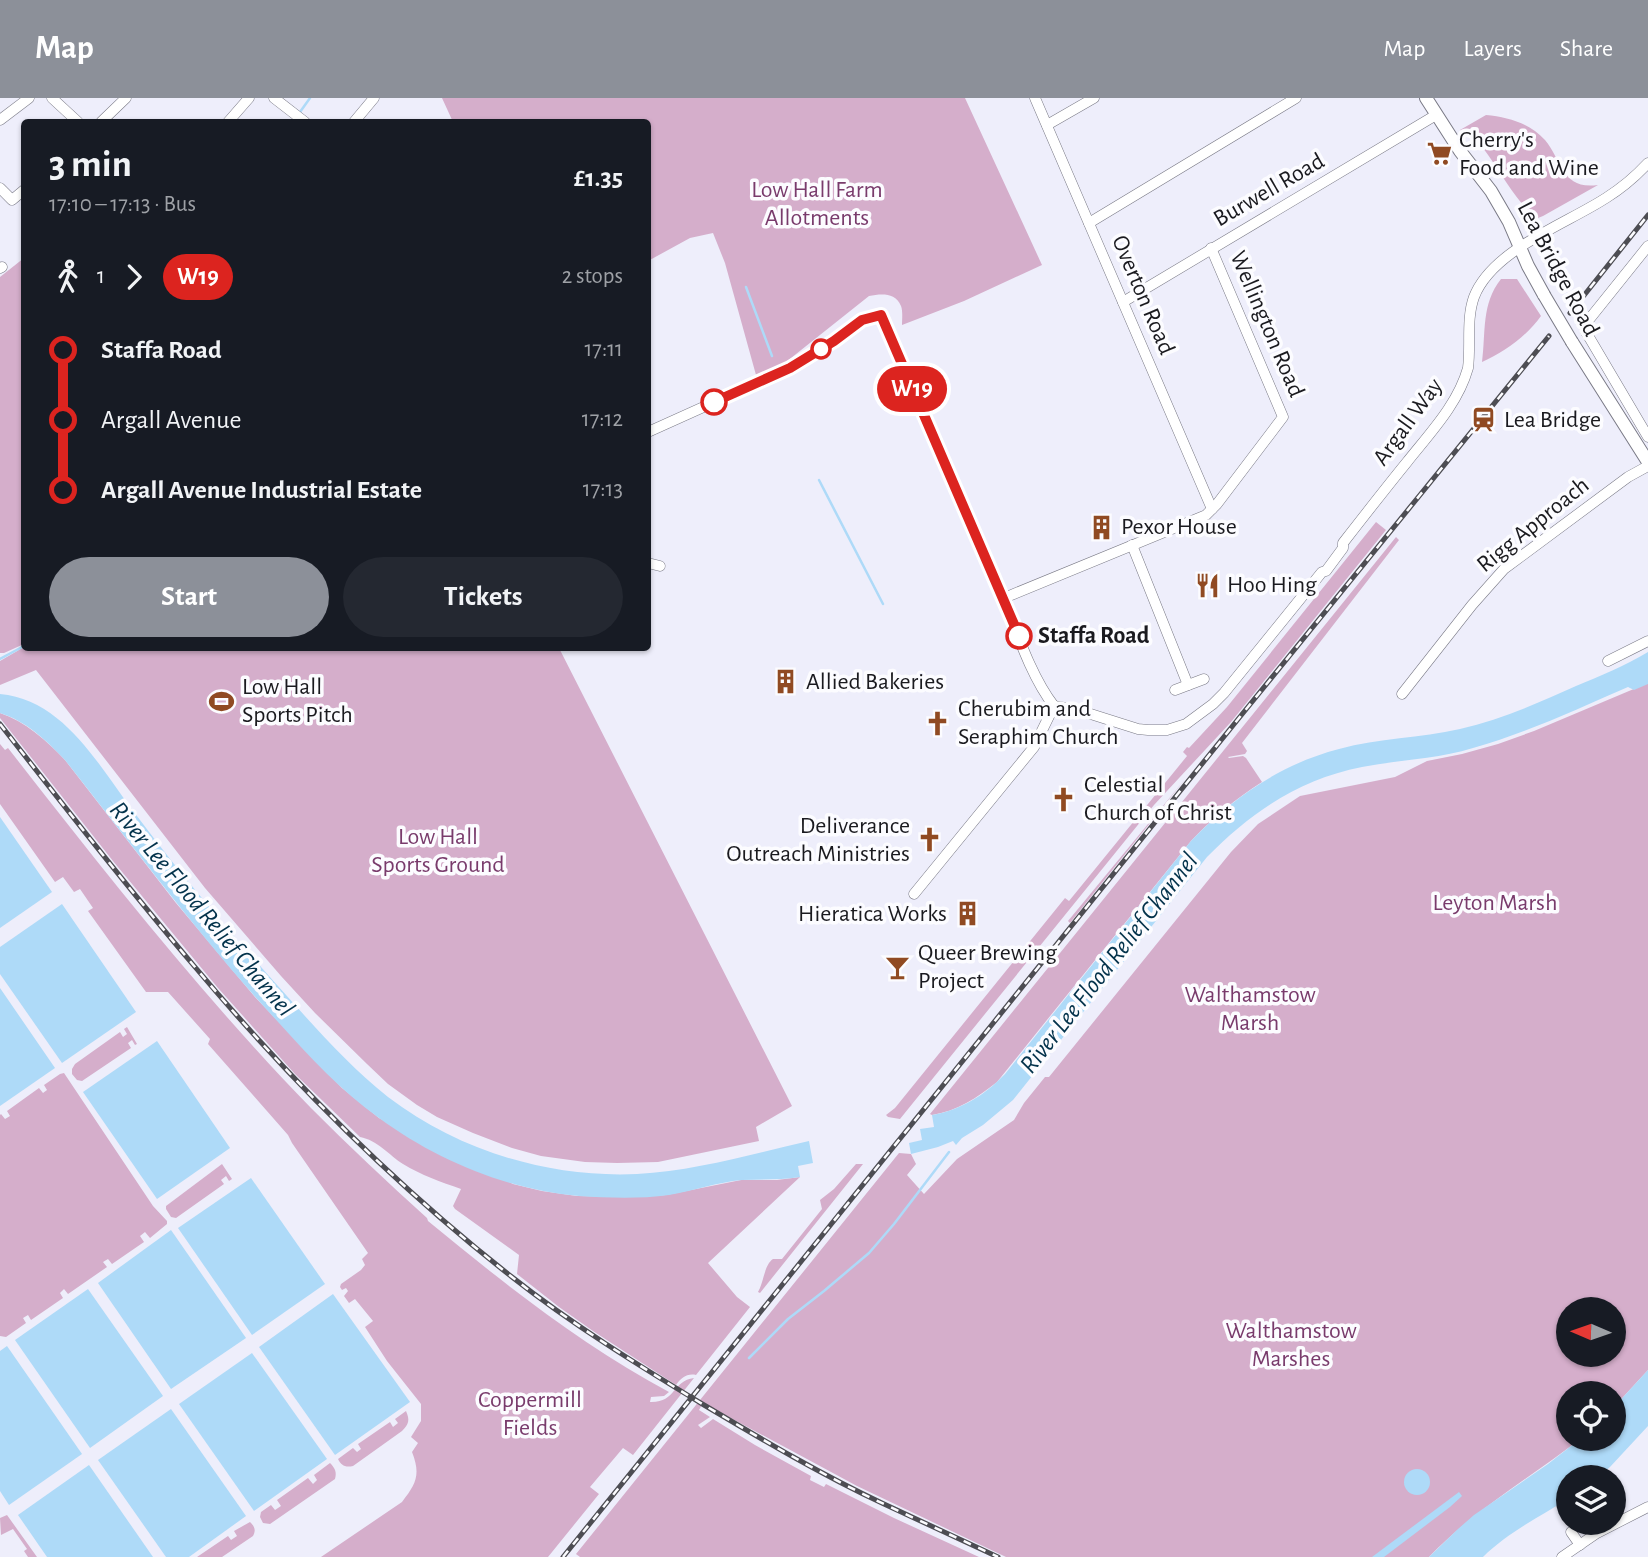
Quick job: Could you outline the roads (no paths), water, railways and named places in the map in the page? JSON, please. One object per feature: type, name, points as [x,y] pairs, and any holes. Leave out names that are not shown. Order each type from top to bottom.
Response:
[{"type":"main road","name":"Lea Bridge Road","points":[[1432,104],[1460,151],[1491,191],[1544,295],[1648,464]]},
{"type":"street","points":[[0,120],[29,98]]},
{"type":"street","points":[[52,98],[75,119]]},
{"type":"street","points":[[105,119],[126,98]]},
{"type":"street","points":[[230,119],[248,98]]},
{"type":"street","points":[[274,98],[301,119]]},
{"type":"street","points":[[356,119],[374,98]]},
{"type":"street","name":"Overton Road","points":[[1035,98],[1212,509]]},
{"type":"street","points":[[1047,125],[1094,98]]},
{"type":"street","points":[[1089,223],[1296,98]]},
{"type":"street","name":"Burwell Road","points":[[1123,302],[1432,104]]},
{"type":"street","name":"Argall Way","points":[[1054,706],[1078,710],[1138,729],[1167,730],[1186,724],[1213,704],[1322,572],[1321,567],[1429,436],[1454,400],[1468,368],[1471,307],[1474,297],[1491,270],[1520,247],[1607,198],[1648,163]]},
{"type":"street","points":[[0,188],[12,200],[21,192]]},
{"type":"street","points":[[1648,246],[1585,327],[1648,437]]},
{"type":"street","name":"Wellington Road","points":[[1211,248],[1283,417],[1212,509]]},
{"type":"street","points":[[651,431],[790,368],[862,320],[881,315],[1035,674],[1044,694],[1054,706],[1034,747],[914,894]]},
{"type":"street","name":"Rigg Approach","points":[[1402,694],[1504,569],[1648,464]]},
{"type":"street","points":[[1004,598],[1206,515],[1212,509]]},
{"type":"street","points":[[1132,545],[1188,685]]},
{"type":"street","points":[[651,564],[660,566]]},
{"type":"street","points":[[1608,661],[1648,641]]},
{"type":"street","points":[[1175,690],[1205,679]]},
{"type":"street","points":[[1562,1557],[1597,1533],[1648,1507]]},
{"type":"street","points":[[1573,1535],[1580,1545]]},
{"type":"water","name":"River Lee Flood Relief Channel","points":[[1648,652],[1648,684],[1634,690],[1628,687],[1532,728],[1473,748],[1446,755],[1339,772],[1297,789],[1259,812],[1207,857],[1013,1100],[956,1145],[953,1141],[911,1154],[909,1143],[922,1140],[920,1129],[934,1127],[932,1115],[972,1100],[1005,1074],[1191,841],[1223,811],[1259,784],[1297,764],[1339,749],[1460,729],[1504,716]]},
{"type":"water","name":"River Lee Flood Relief Channel","points":[[0,694],[21,698],[40,707],[73,733],[177,868],[269,976],[356,1069],[415,1116],[475,1146],[506,1157],[571,1171],[604,1174],[659,1172],[723,1161],[809,1141],[813,1163],[798,1166],[800,1177],[733,1181],[658,1196],[602,1197],[552,1193],[500,1180],[424,1147],[365,1108],[302,1048],[196,927],[65,760],[35,732],[0,713]]},
{"type":"water","points":[[0,817],[52,892],[0,928]]},
{"type":"water","points":[[62,904],[136,1012],[62,1063],[0,974],[0,947]]},
{"type":"water","points":[[0,988],[55,1068],[0,1106]]},
{"type":"water","points":[[157,1041],[230,1148],[157,1199],[83,1092]]},
{"type":"water","points":[[251,1178],[325,1284],[252,1335],[178,1228]]},
{"type":"water","points":[[171,1230],[246,1338],[171,1389],[98,1283]]},
{"type":"water","points":[[88,1289],[163,1396],[90,1448],[15,1340]]},
{"type":"water","points":[[333,1294],[410,1402],[335,1455],[259,1347]]},
{"type":"water","points":[[7,1346],[82,1454],[9,1505],[0,1491],[0,1351]]},
{"type":"water","points":[[252,1353],[327,1459],[254,1511],[179,1404]]},
{"type":"water","points":[[1648,1370],[1648,1426],[1626,1450],[1626,1394]]},
{"type":"water","points":[[171,1409],[246,1516],[189,1557],[166,1557],[98,1460]]},
{"type":"water","points":[[1565,1451],[1625,1451],[1612,1465],[1556,1465],[1556,1506],[1513,1533],[1483,1557],[1429,1557],[1474,1515]]},
{"type":"water","points":[[89,1465],[153,1557],[47,1557],[18,1515]]},
{"type":"water","points":[[1417,1469],[1426,1473],[1430,1482],[1426,1491],[1417,1495],[1408,1491],[1404,1482],[1408,1473]]},
{"type":"water","points":[[1459,1492],[1462,1496],[1450,1507],[1384,1557],[1372,1557]]},
{"type":"waterway","points":[[300,112],[310,98]]},
{"type":"waterway","points":[[746,287],[772,356]]},
{"type":"waterway","points":[[819,480],[883,604]]},
{"type":"waterway","points":[[0,659],[21,648]]},
{"type":"waterway","points":[[749,1358],[788,1319],[869,1253],[949,1152]]},
{"type":"railway","points":[[1570,313],[1648,215]]},
{"type":"railway","points":[[563,1557],[1549,336]]},
{"type":"railway","points":[[0,724],[145,907],[268,1050],[345,1130],[426,1206],[469,1242],[558,1312],[704,1405],[838,1481],[998,1557]]},
{"type":"place","name":"Cherry's Food and Wine","points":[[1439,154]]},
{"type":"place","name":"Lea Bridge","points":[[1484,420]]},
{"type":"place","name":"Pexor House","points":[[1101,527]]},
{"type":"place","name":"Hoo Hing","points":[[1207,585]]},
{"type":"place","name":"Staffa Road","points":[[1019,636]]},
{"type":"place","name":"Allied Bakeries","points":[[786,682]]},
{"type":"place","name":"Low Hall Sports Pitch","points":[[222,701]]},
{"type":"place","name":"Cherubim and Seraphim Church","points":[[938,723]]},
{"type":"place","name":"Celestial Church of Christ","points":[[1064,799]]},
{"type":"place","name":"Deliverance Outreach Ministries","points":[[930,840]]},
{"type":"place","name":"Hieratica Works","points":[[967,914]]},
{"type":"place","name":"Queer Brewing Project","points":[[898,967]]},
{"type":"park label","name":"Low Hall Farm Allotments","points":[[817,204]]},
{"type":"park label","name":"Low Hall Sports Ground","points":[[438,851]]},
{"type":"park label","name":"Leyton Marsh","points":[[1495,903]]},
{"type":"park label","name":"Walthamstow Marsh","points":[[1250,1009]]},
{"type":"park label","name":"Walthamstow Marshes","points":[[1291,1345]]},
{"type":"park label","name":"Coppermill Fields","points":[[530,1414]]}]
